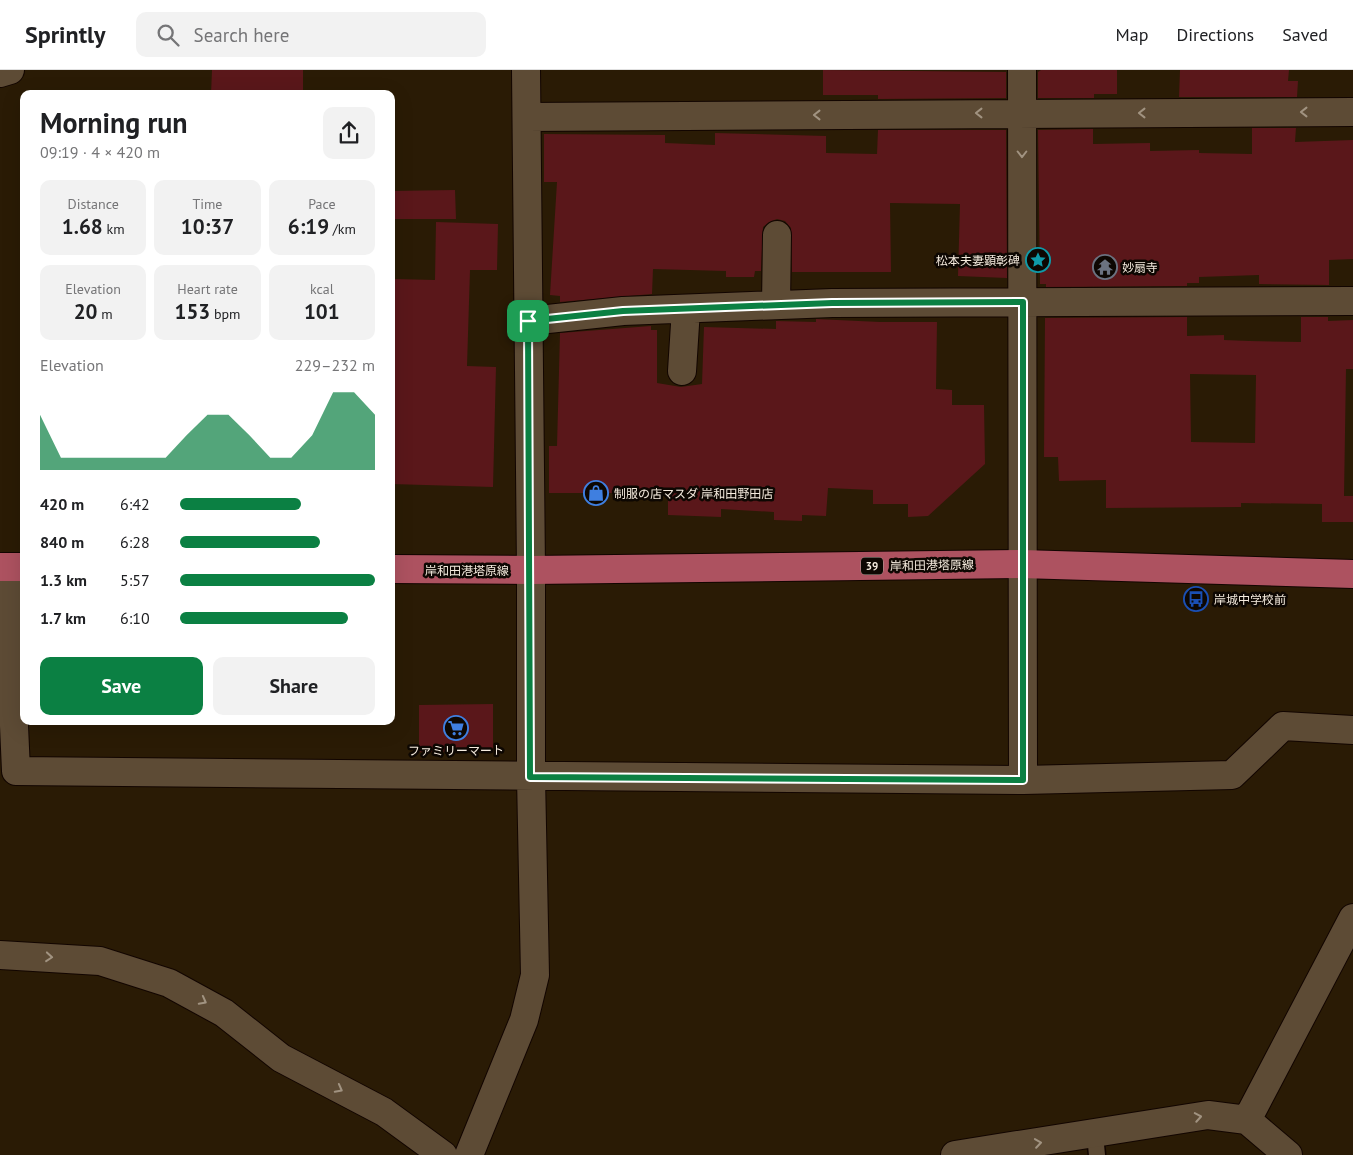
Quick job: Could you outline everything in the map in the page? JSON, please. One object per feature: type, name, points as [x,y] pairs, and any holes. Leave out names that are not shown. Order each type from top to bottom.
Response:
[{"type":"main road","name":"岸和田港塔原線","points":[[395,569],[531,570],[1021,564],[1353,574]]},
{"type":"street","points":[[0,73],[10,70]]},
{"type":"street","points":[[469,1155],[524,1020],[536,975],[530,777],[531,570],[526,70]]},
{"type":"street","points":[[1022,70],[1021,564],[1023,780]]},
{"type":"street","points":[[526,117],[1353,112]]},
{"type":"street","points":[[776,305],[777,235]]},
{"type":"street","points":[[528,321],[623,311],[776,305],[1353,300]]},
{"type":"street","points":[[682,371],[686,308]]},
{"type":"street","points":[[10,567],[16,771],[1023,780],[1232,775],[1283,726],[1353,730]]},
{"type":"street","points":[[1247,1120],[1353,918]]},
{"type":"street","points":[[0,955],[100,961],[169,983],[224,1013],[281,1058],[384,1112],[443,1155]]},
{"type":"street","points":[[955,1155],[1096,1145],[1208,1116],[1247,1120],[1288,1155]]},
{"type":"building","points":[[212,70],[303,70],[303,90],[211,90]]},
{"type":"building","points":[[823,70],[1006,72],[1006,98],[878,99],[878,95],[823,95]]},
{"type":"building","points":[[1041,70],[1117,70],[1117,94],[1094,94],[1094,98],[1038,98],[1038,72]]},
{"type":"building","points":[[1180,70],[1289,70],[1288,81],[1298,81],[1297,97],[1179,97]]},
{"type":"building","points":[[1252,128],[1296,128],[1295,142],[1353,140],[1353,259],[1329,260],[1329,285],[1259,284],[1259,275],[1199,277],[1199,283],[1187,283],[1187,286],[1046,287],[1046,284],[1040,284],[1038,130],[1093,129],[1093,144],[1150,143],[1150,151],[1199,150],[1199,153],[1252,154]]},
{"type":"building","points":[[878,130],[1006,130],[1007,278],[958,276],[960,204],[890,203],[891,272],[792,272],[791,228],[785,221],[777,219],[763,227],[761,271],[755,271],[754,277],[726,277],[726,271],[653,269],[652,294],[560,302],[560,296],[550,295],[557,182],[544,182],[544,134],[665,135],[665,143],[715,145],[715,133],[826,136],[826,153],[877,154]]},
{"type":"building","points":[[455,190],[456,219],[395,219],[395,191]]},
{"type":"building","points":[[436,222],[498,224],[497,270],[470,270],[467,366],[496,367],[493,487],[395,484],[395,279],[435,280]]},
{"type":"building","points":[[1187,317],[1187,336],[1224,335],[1224,340],[1301,342],[1301,317],[1328,317],[1328,321],[1353,320],[1353,369],[1346,369],[1344,496],[1353,496],[1353,522],[1322,522],[1322,504],[1241,503],[1241,507],[1106,508],[1106,480],[1059,481],[1058,457],[1044,457],[1045,318]],"holes":[[[1190,374],[1256,375],[1255,443],[1191,442]]]},
{"type":"building","points":[[816,319],[937,322],[936,389],[952,390],[952,405],[984,405],[985,464],[928,516],[908,517],[908,504],[873,504],[873,490],[828,488],[826,516],[802,515],[802,521],[774,520],[774,512],[721,509],[721,517],[668,515],[668,493],[549,493],[549,446],[557,446],[560,333],[651,326],[651,330],[657,330],[657,383],[681,387],[702,384],[704,327],[776,329],[776,321],[816,322]]},
{"type":"building","name":"ファミリーマート","points":[[493,704],[493,751],[419,752],[419,705]]},
{"type":"place","name":"松本夫妻顕彰碑","points":[[1038,260]]},
{"type":"place","name":"妙扇寺","points":[[1105,267]]},
{"type":"place","name":"制服の店マスダ 岸和田野田店","points":[[596,493]]},
{"type":"place","name":"岸城中学校前","points":[[1196,599]]},
{"type":"place","name":"ファミリーマート","points":[[456,728]]},
{"type":"route","points":[[1023,302],[1021,564],[1023,780],[530,777],[531,570],[528,321],[623,311],[832,303],[1023,302]]}]
